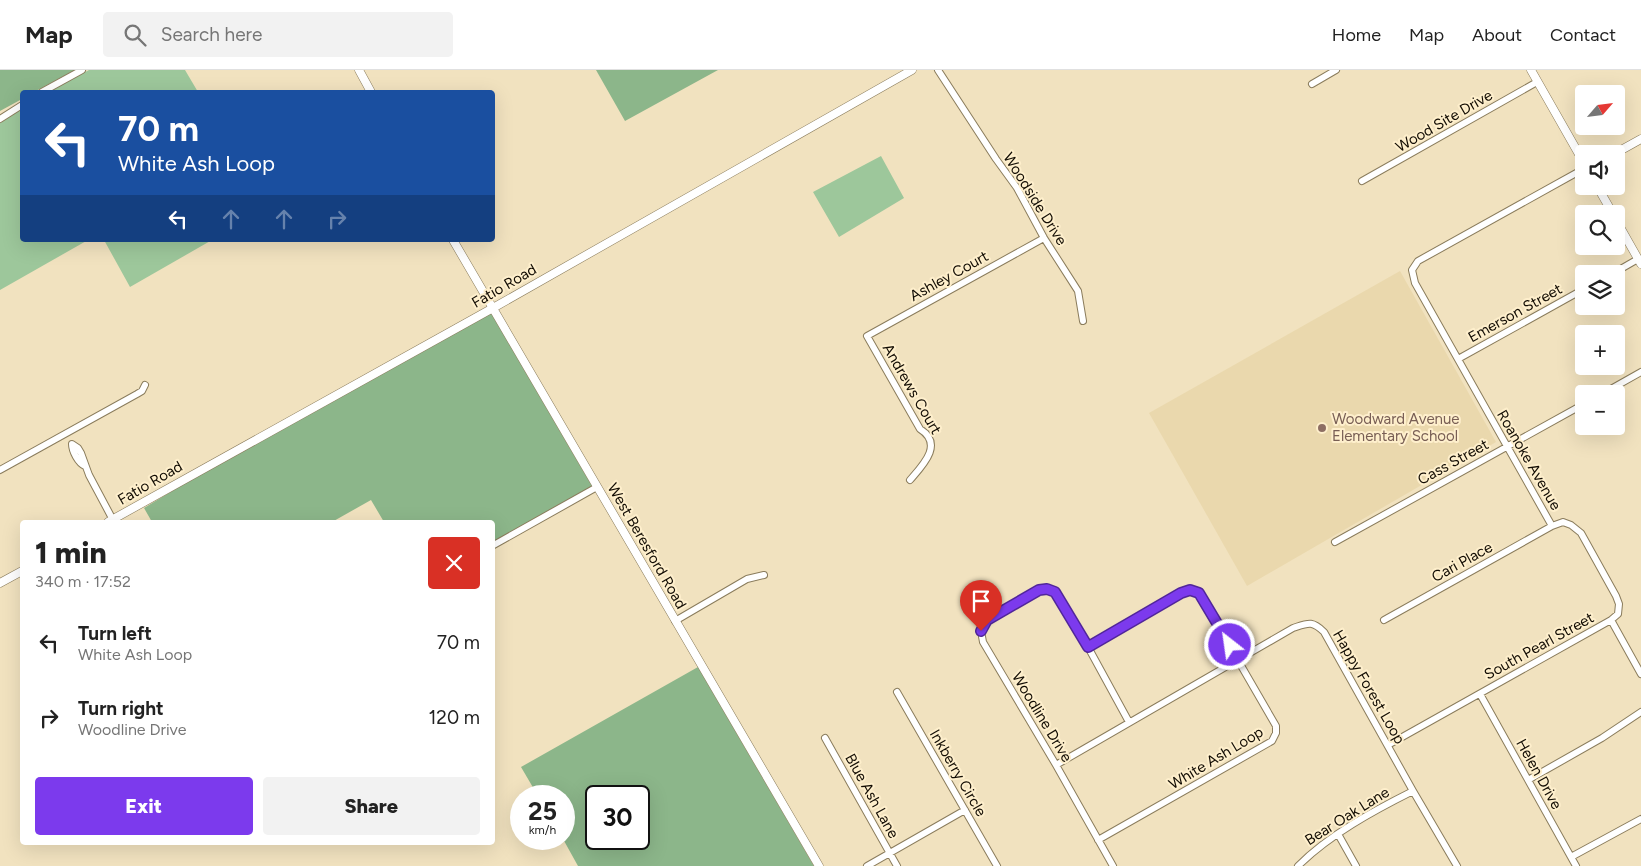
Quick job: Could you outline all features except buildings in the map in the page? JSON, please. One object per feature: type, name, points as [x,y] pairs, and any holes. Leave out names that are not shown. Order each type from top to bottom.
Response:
[{"type":"street","points":[[46,90],[82,70]]},
{"type":"street","points":[[359,70],[370,90]]},
{"type":"street","name":"Fatio Road","points":[[113,520],[493,308],[912,70]]},
{"type":"street","name":"Woodside Drive","points":[[938,70],[1017,188],[1044,238],[1078,291],[1083,321]]},
{"type":"street","points":[[1312,84],[1336,70]]},
{"type":"street","points":[[1530,70],[1575,147]]},
{"type":"street","name":"Wood Site Drive","points":[[1362,181],[1537,82]]},
{"type":"street","points":[[0,119],[20,106]]},
{"type":"street","points":[[1625,148],[1641,139]]},
{"type":"street","name":"Roanoke Avenue","points":[[1575,174],[1418,261],[1412,270],[1416,283],[1552,526],[1563,522],[1571,524],[1580,533],[1616,596],[1619,604],[1618,614],[1611,620]]},
{"type":"street","points":[[1625,235],[1640,261],[1625,268]]},
{"type":"street","name":"Ashley Court","points":[[867,336],[1044,238]]},
{"type":"street","name":"West Beresford Road","points":[[454,242],[819,866]]},
{"type":"street","name":"Emerson Street","points":[[1458,359],[1575,294]]},
{"type":"street","name":"Andrews Court","points":[[867,336],[920,429],[928,434],[931,441],[929,457],[910,480]]},
{"type":"street","points":[[1618,385],[1641,372]]},
{"type":"street","points":[[0,470],[137,394],[142,391],[144,385]]},
{"type":"street","name":"Cass Street","points":[[1335,542],[1575,409]]},
{"type":"street","points":[[65,433],[72,444],[78,448],[84,459],[85,466],[111,520]]},
{"type":"street","points":[[495,544],[597,487]]},
{"type":"street","name":"Cari Place","points":[[1384,620],[1552,526]]},
{"type":"street","points":[[0,583],[20,571]]},
{"type":"street","points":[[675,621],[747,579],[764,575]]},
{"type":"street","name":"Woodline Drive","points":[[1113,866],[983,642],[981,631],[987,620],[1039,590],[1047,589],[1055,592],[1129,722]]},
{"type":"street","name":"White Ash Loop","points":[[1088,647],[1181,593],[1190,590],[1199,593],[1276,726],[1276,733],[1272,741],[1098,840]]},
{"type":"street","points":[[1611,620],[1641,674]]},
{"type":"street","name":"South Pearl Street","points":[[1388,745],[1611,620]]},
{"type":"street","name":"Happy Forest Loop","points":[[1056,765],[1239,661],[1293,628],[1307,623],[1316,624],[1324,632],[1413,791],[1458,866]]},
{"type":"street","name":"Inkberry Circle","points":[[897,692],[997,866]]},
{"type":"street","name":"Helen Drive","points":[[1480,694],[1576,866]]},
{"type":"street","points":[[1528,780],[1602,738],[1641,712]]},
{"type":"street","name":"Blue Ash Lane","points":[[825,738],[897,866]]},
{"type":"street","name":"Bear Oak Lane","points":[[1298,866],[1322,844],[1387,804],[1413,791]]},
{"type":"street","points":[[867,866],[965,810]]},
{"type":"street","points":[[1572,857],[1641,819]]},
{"type":"street","points":[[1338,834],[1356,866]]},
{"type":"shaded area","name":"Woodward Avenue Elementary School","points":[[1400,271],[1496,442],[1247,586],[1149,413]]},
{"type":"green space","points":[[0,70],[75,70],[38,90],[20,90],[20,100],[0,111]]},
{"type":"green space","points":[[89,70],[185,70],[197,90],[52,90]]},
{"type":"green space","points":[[596,70],[718,70],[625,121]]},
{"type":"green space","points":[[20,110],[20,242],[84,242],[0,290],[0,123]]},
{"type":"green space","points":[[881,156],[904,198],[839,237],[813,192]]},
{"type":"green space","points":[[105,242],[209,242],[130,287]]},
{"type":"green space","points":[[491,313],[592,486],[495,541],[495,520],[383,520],[371,500],[336,520],[151,520],[144,508],[197,476]]},
{"type":"green space","points":[[698,667],[814,866],[578,866],[569,850],[575,850],[575,785],[532,785],[521,767]]},
{"type":"place","name":"Woodward Avenue Elementary School","points":[[1322,428]]},
{"type":"route","points":[[981,631],[987,620],[1039,590],[1047,589],[1055,592],[1088,647],[1181,593],[1190,590],[1199,593],[1205,601],[1230,645]]}]
